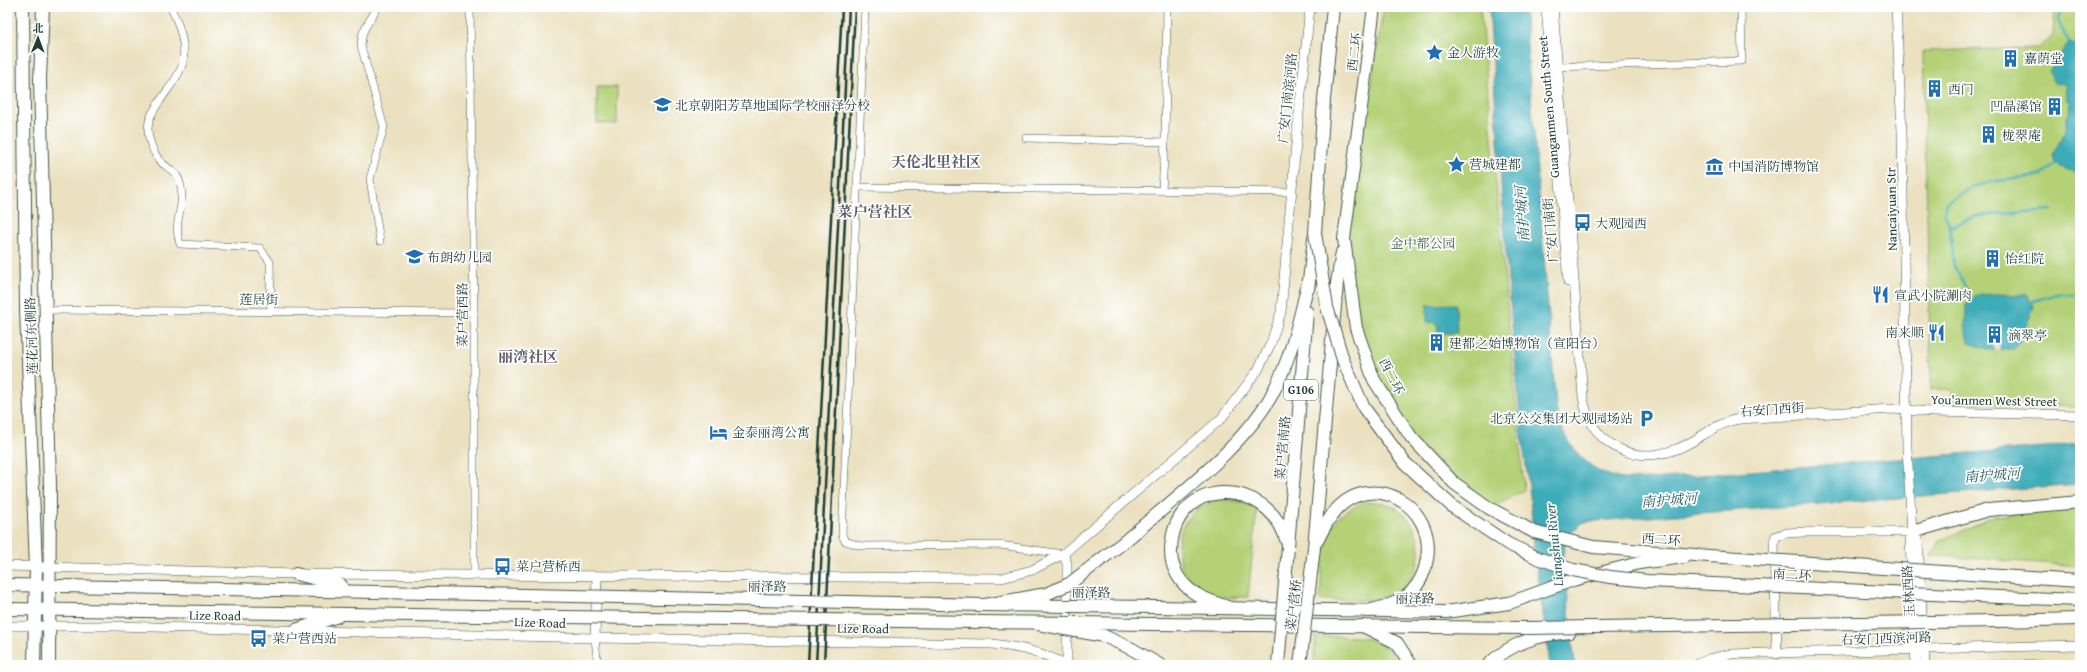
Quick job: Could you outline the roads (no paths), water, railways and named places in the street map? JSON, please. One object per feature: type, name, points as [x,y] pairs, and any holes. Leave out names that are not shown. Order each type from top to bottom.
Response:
[{"type":"main road","name":"莲花河东侧路","points":[[23,7],[26,310],[36,567],[35,609],[30,627],[34,665]]},
{"type":"main road","name":"莲花河东侧路","points":[[43,7],[40,79],[44,310],[50,486],[48,665]]},
{"type":"main road","name":"西二环","points":[[1333,7],[1324,100],[1315,233],[1326,307],[1343,360],[1364,408],[1405,463],[1454,507],[1508,544]]},
{"type":"main road","name":"西二环","points":[[1374,7],[1344,239],[1356,328],[1374,380],[1412,437],[1454,483],[1489,508],[1534,532],[1593,547],[1696,555]]},
{"type":"main road","name":"菜户营南路","points":[[1278,665],[1305,337],[1308,283],[1315,233]]},
{"type":"main road","name":"G106","points":[[1314,548],[1337,283],[1344,239]]},
{"type":"main road","points":[[986,605],[1046,594],[1069,584],[1124,542],[1224,455],[1252,423],[1270,398],[1287,363],[1308,283]]},
{"type":"main road","points":[[1230,608],[1195,594],[1181,581],[1174,571],[1171,557],[1171,541],[1178,518],[1193,502],[1206,496],[1221,492],[1240,493],[1256,500],[1274,514],[1284,530],[1288,547]]},
{"type":"main road","points":[[1314,548],[1326,523],[1336,509],[1352,498],[1369,493],[1390,495],[1405,502],[1417,514],[1426,529],[1429,546],[1422,578],[1412,592],[1394,603],[1368,611]]},
{"type":"main road","points":[[1912,532],[1988,510],[2080,502]]},
{"type":"main road","name":"南二环","points":[[1508,544],[1573,570],[1610,577],[1648,581],[2080,600]]},
{"type":"main road","name":"菜户营桥","points":[[1300,665],[1314,548]]},
{"type":"main road","name":"南二环","points":[[1696,555],[2080,581]]},
{"type":"main road","name":"丽泽路","points":[[479,594],[986,605],[1446,612],[1509,603],[1573,580],[1625,566],[1696,555]]},
{"type":"main road","points":[[296,574],[362,590]]},
{"type":"main road","name":"Lize Road","points":[[7,584],[362,590],[479,594]]},
{"type":"main road","name":"Lize Road","points":[[7,609],[1038,624]]},
{"type":"main road","points":[[296,630],[346,613]]},
{"type":"main road","points":[[1038,624],[1588,628],[2080,619]]},
{"type":"main road","points":[[1038,624],[1104,636],[1160,665]]},
{"type":"main road","points":[[1363,626],[1397,643],[1411,665]]},
{"type":"main road","points":[[1488,665],[1515,644],[1525,640],[1588,628]]},
{"type":"street","points":[[170,7],[177,18],[182,36],[183,62],[150,116],[148,128],[150,143],[155,154],[160,160],[174,170],[181,187],[181,202],[176,233],[180,244],[260,248],[270,262],[271,311]]},
{"type":"street","points":[[377,7],[373,16],[365,24],[361,46],[384,127],[370,179],[380,242]]},
{"type":"street","name":"菜户营西路","points":[[470,7],[474,313],[474,575]]},
{"type":"street","points":[[865,7],[843,539],[861,546],[1000,545],[1063,554],[1067,562],[1067,665]]},
{"type":"street","points":[[1162,190],[1165,142],[1167,7]]},
{"type":"street","name":"广安门南滨河路","points":[[596,576],[1002,578],[1032,570],[1063,554],[1221,419],[1258,370],[1271,343],[1281,312],[1310,7]]},
{"type":"street","points":[[1546,7],[1554,67],[1742,61],[1741,7]]},
{"type":"street","name":"Guanganmen South Street","points":[[1553,7],[1554,67],[1583,397],[1589,421],[1602,441]]},
{"type":"street","name":"Nancaiyuan Str","points":[[1896,7],[1902,132],[1907,413]]},
{"type":"street","points":[[1026,138],[1165,142]]},
{"type":"street","points":[[857,187],[1292,192]]},
{"type":"street","name":"莲居街","points":[[44,310],[474,313]]},
{"type":"street","name":"You'anmen West Street","points":[[1907,413],[2080,415]]},
{"type":"street","name":"右安门西街","points":[[1602,441],[1616,452],[1649,459],[1664,458],[1689,448],[1728,426],[1738,424],[1907,413]]},
{"type":"street","name":"玉林西路","points":[[1907,413],[1907,448],[1912,532],[1918,541],[1920,650]]},
{"type":"street","points":[[1778,654],[1774,541],[1776,536],[1787,533],[1804,532],[1912,532]]},
{"type":"street","points":[[7,566],[296,574],[596,576],[596,658],[594,665]]},
{"type":"street","name":"Lize Road","points":[[7,626],[296,630],[595,638],[992,644],[1024,648],[1046,654],[1067,665]]},
{"type":"street","name":"右安门西滨河路","points":[[1695,665],[1709,659],[1731,654],[1920,650],[2080,644]]},
{"type":"street","points":[[1916,665],[1920,650]]},
{"type":"street","points":[[1920,650],[1925,665]]},
{"type":"street","points":[[1978,665],[2080,664]]},
{"type":"water","points":[[1489,7],[1524,7],[1556,406],[1559,419],[1570,443],[1587,462],[1610,476],[1623,479],[1652,479],[2080,444],[2080,484],[1584,522],[1568,535],[1563,553],[1575,665],[1550,665],[1534,550],[1530,496],[1521,429],[1505,244]]},
{"type":"water","points":[[2069,43],[2080,46],[2079,175],[2055,164],[2053,153],[2066,131],[2066,116],[2069,115],[2070,100],[2066,99],[2065,84],[2054,83],[2049,71]]},
{"type":"water","points":[[1976,295],[2026,295],[2034,306],[2020,343],[2014,349],[1988,349],[1968,343],[1965,326],[1966,305]]},
{"type":"water","points":[[1456,304],[1457,333],[1438,333],[1437,323],[1427,322],[1427,305]]},
{"type":"waterway","points":[[2061,7],[2058,21],[2069,43]]},
{"type":"waterway","points":[[1972,299],[1954,266],[1950,227],[1945,215],[1945,204],[1972,187],[1997,181],[2040,176],[2055,164]]},
{"type":"waterway","points":[[1950,227],[1977,216],[2052,210]]},
{"type":"waterway","points":[[2031,302],[2056,294],[2080,294]]},
{"type":"railway","points":[[808,665],[842,7]]},
{"type":"railway","points":[[816,665],[849,7]]},
{"type":"railway","points":[[824,665],[855,7]]},
{"type":"place","name":"金人游牧","points":[[1434,52]]},
{"type":"place","name":"嘉荫堂","points":[[2011,58]]},
{"type":"place","name":"西门","points":[[1935,89]]},
{"type":"place","name":"北京朝阳芳草地国际学校丽泽分校","points":[[662,105]]},
{"type":"place","name":"凹晶溪馆","points":[[2055,106]]},
{"type":"place","name":"栊翠庵","points":[[1989,135]]},
{"type":"place","name":"营城建都","points":[[1456,164]]},
{"type":"place","name":"中国消防博物馆","points":[[1715,166]]},
{"type":"place","name":"大观园西","points":[[1582,223]]},
{"type":"place","name":"布朗幼儿园","points":[[414,257]]},
{"type":"place","name":"怡红院","points":[[1992,258]]},
{"type":"place","name":"宣武小院涮肉","points":[[1881,295]]},
{"type":"place","name":"南来顺","points":[[1937,332]]},
{"type":"place","name":"滴翠亭","points":[[1995,335]]},
{"type":"place","name":"建都之始博物馆（宣阳台）","points":[[1436,343]]},
{"type":"place","name":"北京公交集团大观园场站","points":[[1646,418]]},
{"type":"place","name":"金泰丽湾公寓","points":[[719,432]]},
{"type":"place","name":"菜户营桥西","points":[[503,566]]},
{"type":"place","name":"菜户营西站","points":[[259,638]]},
{"type":"district","name":"天伦北里社区","points":[[936,162]]},
{"type":"district","name":"菜户营社区","points":[[875,212]]},
{"type":"district","name":"丽湾社区","points":[[528,357]]},
{"type":"water label","name":"南护城河","points":[[1522,214]]},
{"type":"water label","name":"南护城河","points":[[1992,475]]},
{"type":"water label","name":"南护城河","points":[[1669,500]]},
{"type":"water label","name":"Liangshui River","points":[[1554,545]]},
{"type":"park label","name":"金中都公园","points":[[1423,243]]}]
